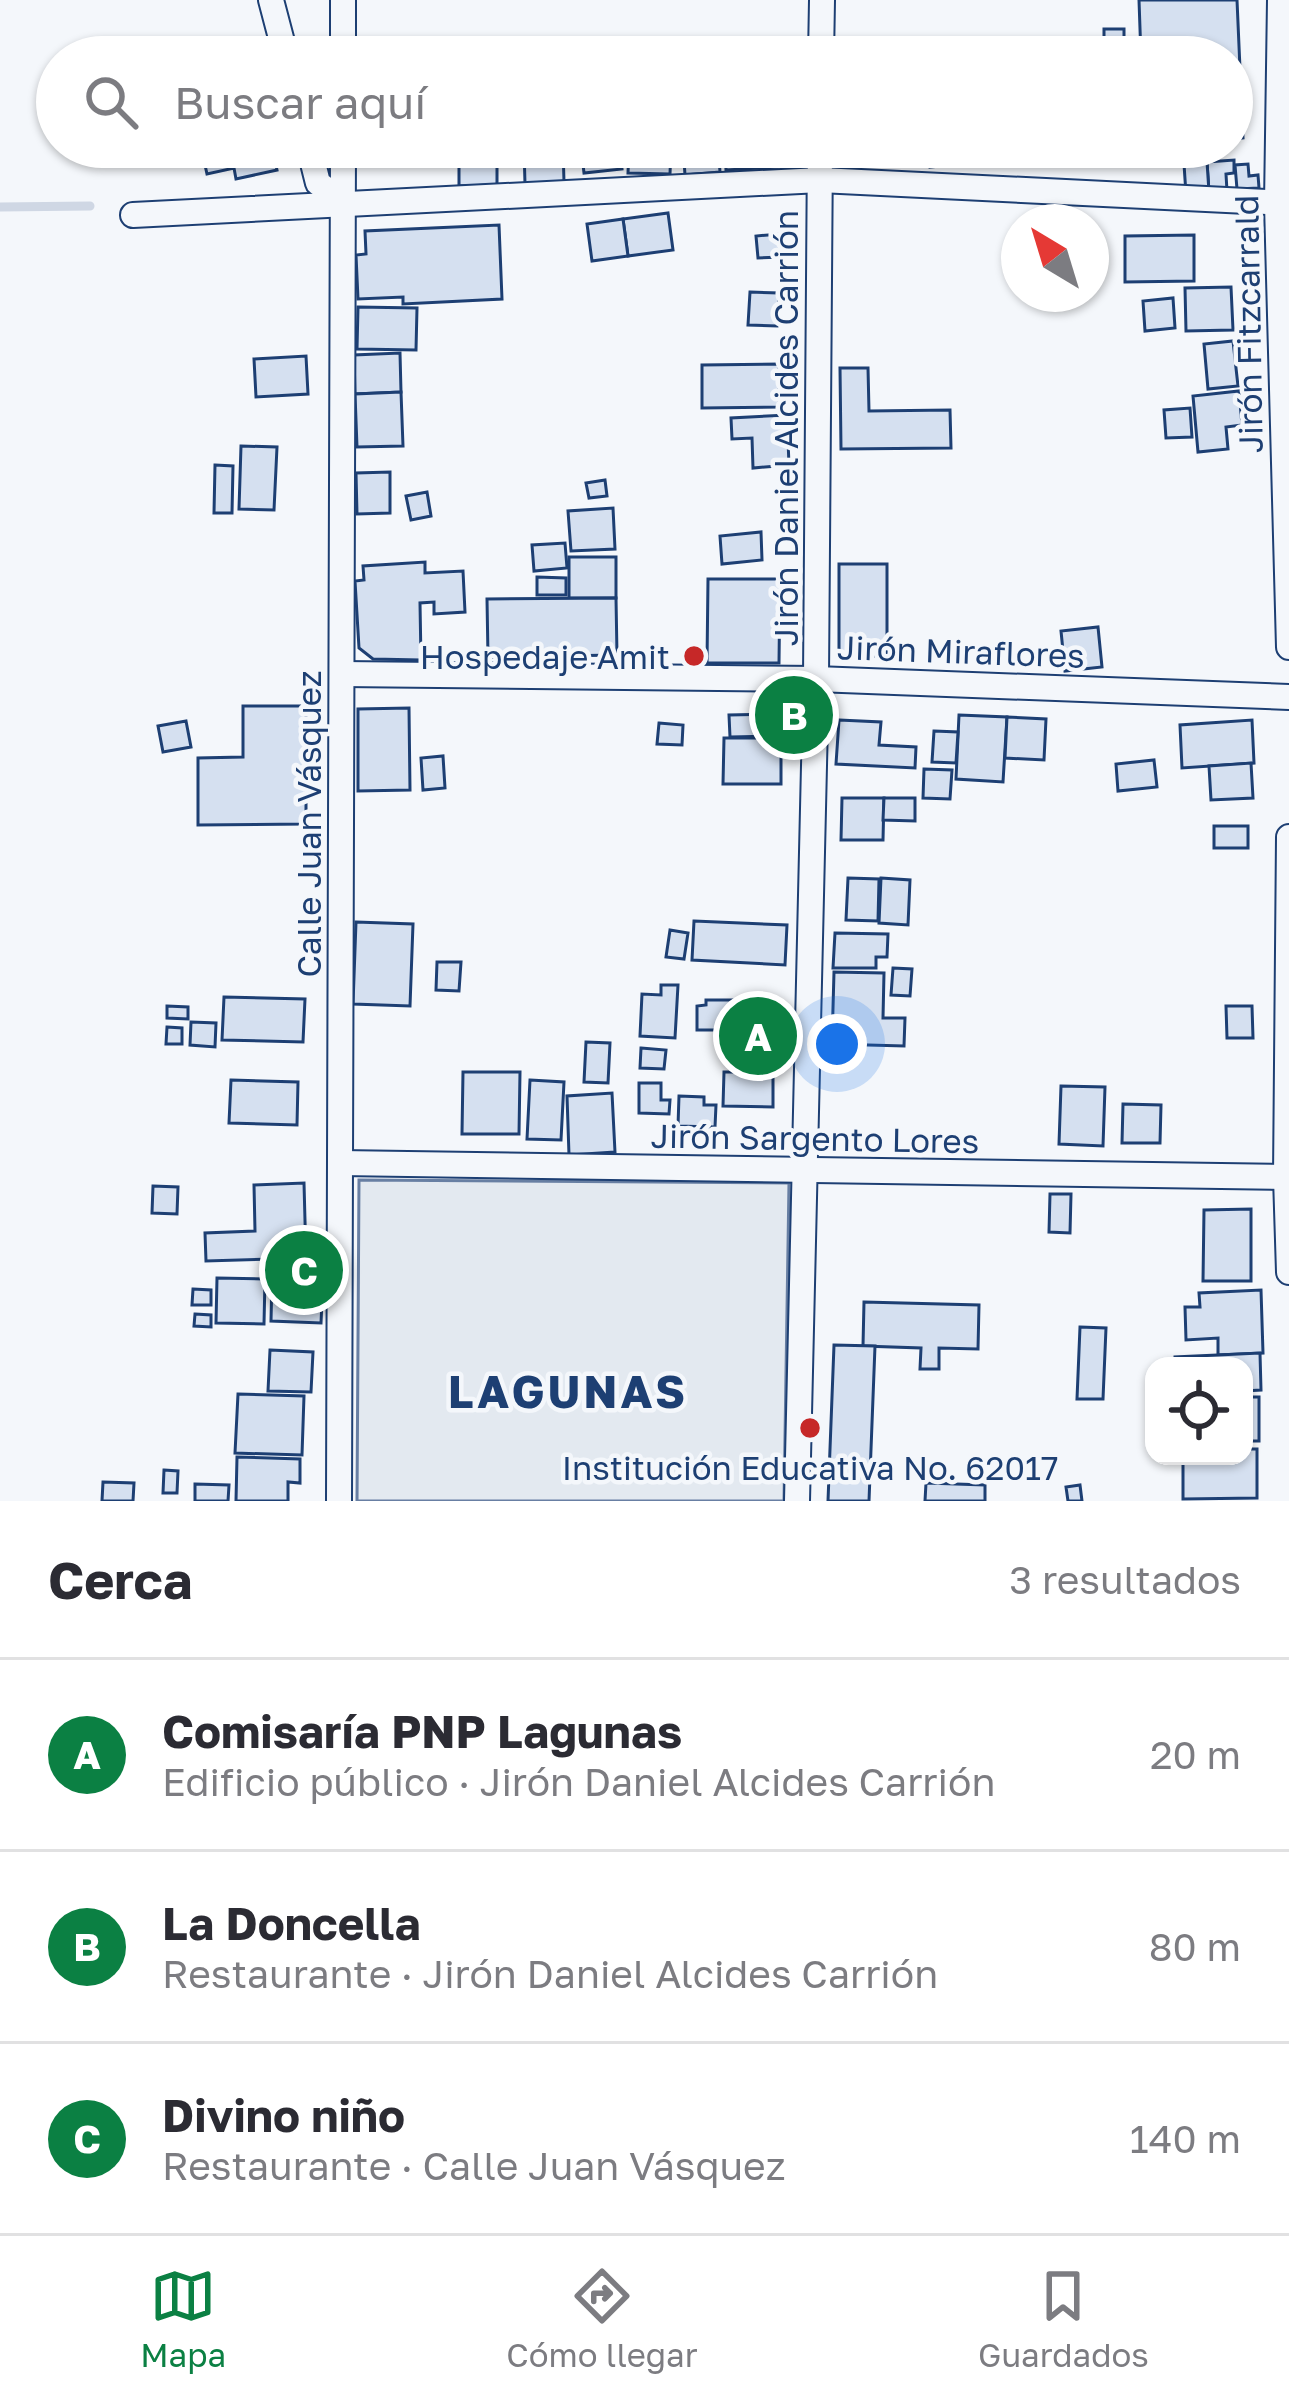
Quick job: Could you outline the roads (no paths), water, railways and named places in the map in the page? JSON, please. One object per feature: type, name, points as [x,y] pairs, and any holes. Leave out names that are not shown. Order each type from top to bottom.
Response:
[{"type":"street","points":[[271,0],[280,36]]},
{"type":"street","points":[[343,0],[343,36]]},
{"type":"street","points":[[821,36],[822,0]]},
{"type":"street","name":"Jirón Fitzcarrald","points":[[1280,0],[1289,647]]},
{"type":"street","points":[[314,168],[318,182],[344,202]]},
{"type":"street","name":"Calle Juan Vásquez","points":[[339,1501],[343,168]]},
{"type":"street","name":"Jirón Daniel Alcides Carrión","points":[[797,1501],[817,679],[820,168]]},
{"type":"street","points":[[134,215],[820,180],[1283,204]]},
{"type":"street","name":"Jirón Miraflores","points":[[342,674],[817,679],[1289,697]]},
{"type":"street","points":[[1289,837],[1289,1272]]},
{"type":"street","name":"Jirón Sargento Lores","points":[[340,1163],[1287,1177]]},
{"type":"waterway","points":[[0,207],[90,206]]},
{"type":"place","name":"Hospedaje Amit","points":[[694,656]]},
{"type":"place","name":"La Doncella","points":[[794,715]]},
{"type":"place","name":"Comisaría PNP Lagunas","points":[[758,1036]]},
{"type":"place","name":"Divino niño","points":[[304,1270]]},
{"type":"place","name":"Institución Educativa No. 62017","points":[[810,1428]]},
{"type":"district","name":"LAGUNAS","points":[[568,1391]]}]
